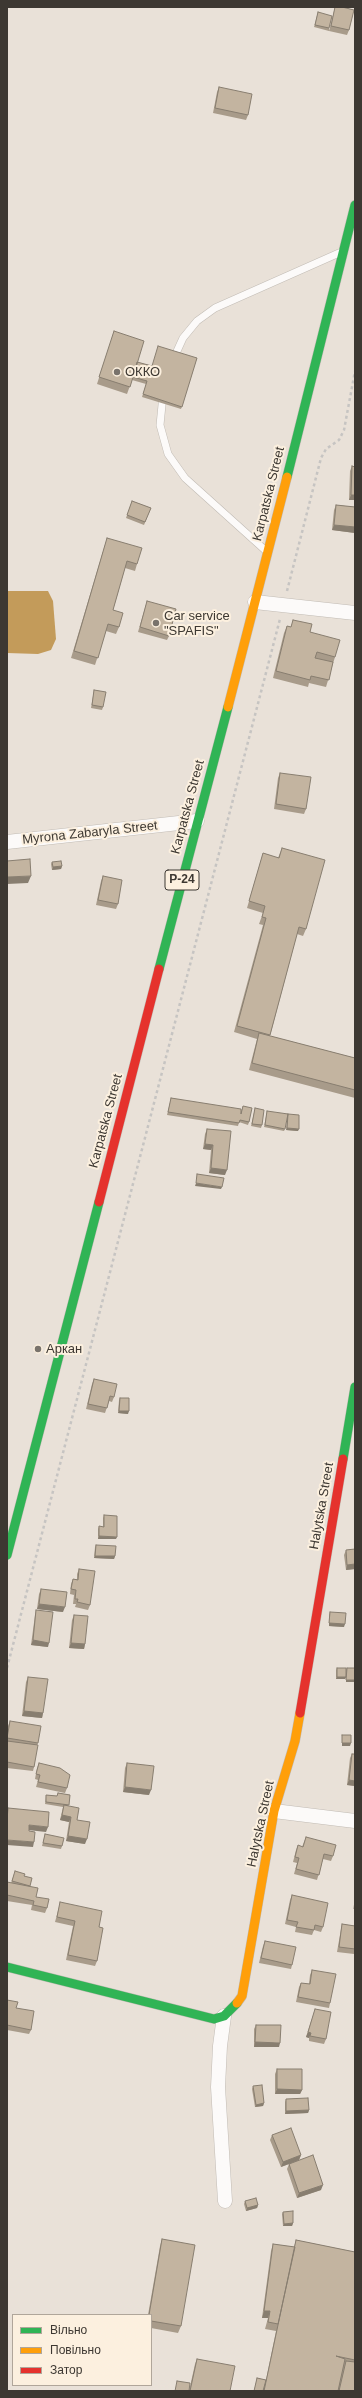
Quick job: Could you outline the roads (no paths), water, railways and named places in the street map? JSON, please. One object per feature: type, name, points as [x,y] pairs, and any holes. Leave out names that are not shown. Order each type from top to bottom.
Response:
[{"type":"main road","name":"Karpatska Street","points":[[7,1555],[255,602],[355,205]]},
{"type":"main road","name":"Halytska Street","points":[[224,2016],[233,2008],[242,1996],[274,1811],[294,1741],[355,1387]]},
{"type":"main road","points":[[7,1967],[214,2019],[224,2016]]},
{"type":"street","points":[[255,602],[355,613]]},
{"type":"street","name":"Myrona Zabaryla Street","points":[[7,842],[197,821]]},
{"type":"street","points":[[274,1811],[355,1821]]},
{"type":"street","points":[[224,2016],[220,2046],[218,2087],[225,2201]]},
{"type":"lane","points":[[172,365],[183,338],[197,321],[215,308],[343,251]]},
{"type":"lane","points":[[165,388],[160,426],[168,454],[185,478],[267,552]]},
{"type":"place","name":"ОККО","points":[[117,372]]},
{"type":"place","name":"Car service \"SPAFIS\"","points":[[156,623]]},
{"type":"place","name":"Аркан","points":[[38,1349]]}]
